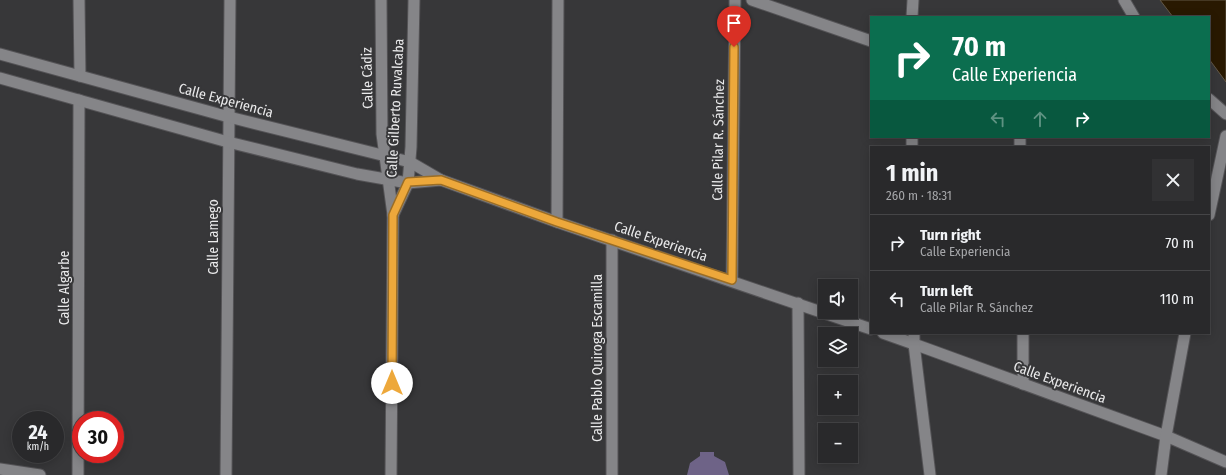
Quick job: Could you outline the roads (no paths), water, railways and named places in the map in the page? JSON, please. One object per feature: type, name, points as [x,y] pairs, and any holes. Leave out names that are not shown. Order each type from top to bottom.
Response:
[{"type":"street","points":[[79,0],[80,76]]},
{"type":"street","name":"Calle Lamego","points":[[226,475],[230,0]]},
{"type":"street","name":"Calle Cádiz","points":[[381,0],[382,134],[387,179]]},
{"type":"street","name":"Calle Gilberto Ruvalcaba","points":[[393,215],[408,182],[410,162],[414,0]]},
{"type":"street","points":[[557,222],[558,0]]},
{"type":"street","name":"Calle Pilar R. Sánchez","points":[[732,280],[735,0]]},
{"type":"street","points":[[752,0],[870,41]]},
{"type":"street","points":[[912,16],[913,0]]},
{"type":"street","points":[[1124,0],[1133,16]]},
{"type":"street","name":"Calle Experiencia","points":[[0,54],[229,117],[410,162],[441,180],[557,222],[732,280],[870,329]]},
{"type":"street","name":"Calle Experiencia","points":[[0,78],[228,142],[358,174],[408,182],[441,180]]},
{"type":"street","name":"Calle Algarbe","points":[[78,475],[79,100]]},
{"type":"street","points":[[1210,100],[1226,114]]},
{"type":"street","points":[[1210,210],[1226,136]]},
{"type":"street","name":"Calle Gilberto Ruvalcaba","points":[[387,179],[393,215],[391,475]]},
{"type":"street","name":"Calle Pablo Quiroga Escamilla","points":[[612,240],[612,475]]},
{"type":"street","points":[[798,303],[799,475]]},
{"type":"street","name":"Calle Experiencia","points":[[888,334],[914,339],[1023,384],[1166,436],[1226,462]]},
{"type":"street","points":[[1023,334],[1023,384]]},
{"type":"street","points":[[1161,475],[1166,436],[1185,334]]},
{"type":"street","points":[[914,339],[930,475]]},
{"type":"street","points":[[0,469],[40,475]]}]
